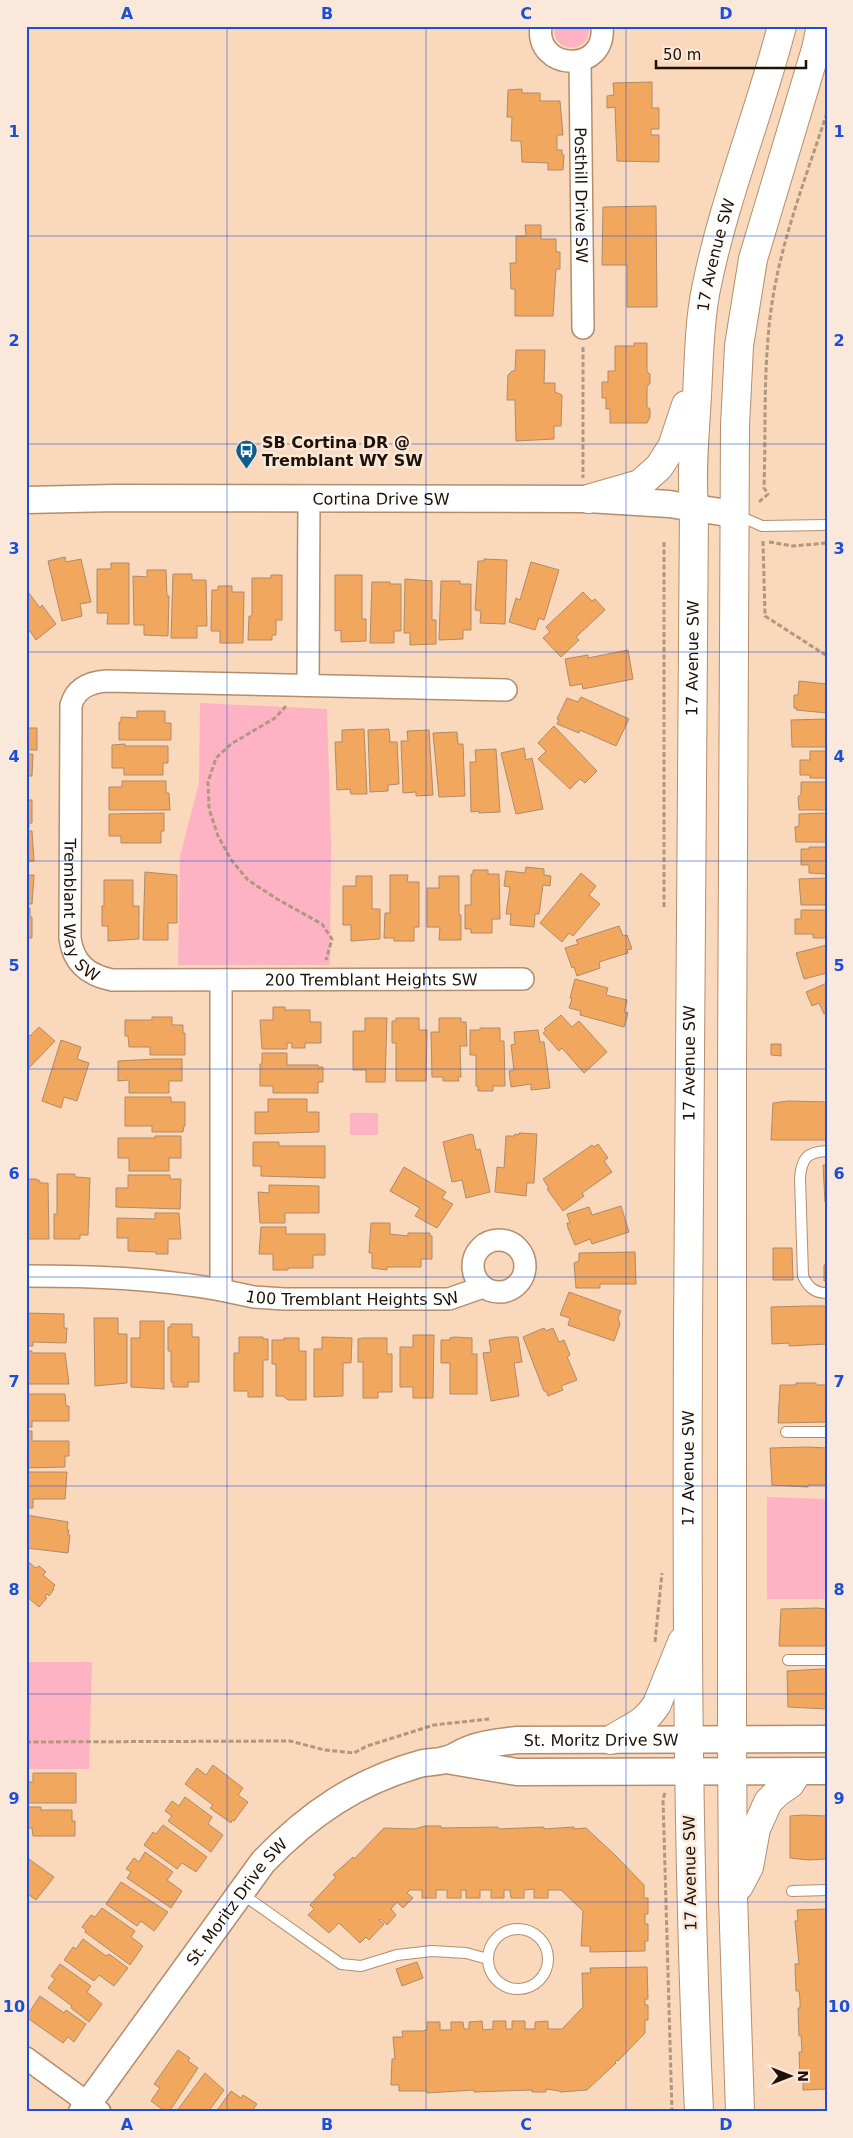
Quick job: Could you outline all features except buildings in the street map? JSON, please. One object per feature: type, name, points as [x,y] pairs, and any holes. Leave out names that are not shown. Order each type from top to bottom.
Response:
[{"type":"main road","name":"17 Avenue SW","points":[[699,2112],[691,1900],[687,1631],[689,910],[694,508],[692,477],[700,343],[706,290],[730,193],[757,112],[782,26]]},
{"type":"main road","points":[[740,2112],[733,1896],[732,1771],[735,426],[739,346],[753,259],[816,49],[821,26]]},
{"type":"main road","points":[[588,499],[640,484],[662,464],[672,447],[688,400],[700,343]]},
{"type":"main road","points":[[611,1740],[636,1727],[652,1712],[687,1631]]},
{"type":"main road","points":[[733,1896],[750,1867],[756,1829],[768,1802],[790,1784],[798,1772]]},
{"type":"street","points":[[541,26],[541,39],[545,48],[552,56],[570,62],[580,61],[596,51],[601,42],[602,26]]},
{"type":"street","name":"Posthill Drive SW","points":[[580,61],[583,328]]},
{"type":"street","points":[[308,685],[309,499]]},
{"type":"street","name":"Cortina Drive SW","points":[[26,500],[588,499],[669,504],[734,514]]},
{"type":"street","name":"Tremblant Way SW","points":[[221,980],[112,980],[101,978],[79,963],[72,951],[70,938],[71,715],[73,699],[82,687],[95,682],[506,690]]},
{"type":"street","name":"200 Tremblant Heights SW","points":[[221,980],[523,979]]},
{"type":"street","points":[[26,1276],[96,1276],[139,1279],[221,1290],[221,980]]},
{"type":"street","name":"100 Tremblant Heights SW","points":[[221,1290],[254,1297],[284,1299],[449,1299],[483,1287]]},
{"type":"street","name":"St. Moritz Drive SW","points":[[90,2109],[240,1892],[263,1862],[289,1835],[325,1807],[357,1788],[423,1763],[446,1760],[468,1750],[491,1743],[518,1740],[827,1739]]},
{"type":"street","name":"St. Moritz Drive SW","points":[[446,1760],[517,1772],[827,1771]]},
{"type":"street","points":[[26,2058],[90,2109]]},
{"type":"lane","points":[[734,514],[762,526],[827,525]]},
{"type":"lane","points":[[827,1151],[811,1153],[801,1163],[800,1177],[803,1276],[808,1286],[814,1291],[827,1293]]},
{"type":"lane","points":[[786,1432],[827,1432]]},
{"type":"lane","points":[[788,1660],[827,1660]]},
{"type":"lane","points":[[792,1892],[827,1890]]},
{"type":"lane","points":[[240,1892],[341,1964],[361,1966],[397,1955],[432,1951],[466,1953],[488,1959]]},
{"type":"lane","points":[[521,1929],[531,1932],[539,1938],[545,1946],[548,1956],[547,1966],[537,1982],[519,1989],[509,1988],[500,1984],[489,1969],[488,1959],[489,1949],[494,1940],[511,1930],[521,1929]]},
{"type":"path","points":[[759,502],[768,494],[764,488],[765,364],[778,272],[791,223],[827,113]]},
{"type":"path","points":[[583,328],[583,480],[588,499]]},
{"type":"path","points":[[763,541],[793,546],[827,543]]},
{"type":"path","points":[[764,553],[764,616],[827,656]]},
{"type":"path","points":[[308,685],[275,718],[231,744],[216,758],[208,782],[209,809],[218,836],[232,861],[248,880],[277,899],[322,924],[326,929],[332,939],[325,962],[325,980]]},
{"type":"path","points":[[654,1645],[662,1572]]},
{"type":"path","points":[[26,1742],[290,1741],[325,1750],[354,1753]]},
{"type":"path","points":[[665,1793],[663,1799],[672,2112]]},
{"type":"shaded area","points":[[555,26],[589,26],[588,36],[584,43],[578,47],[570,48],[558,42],[555,35]]},
{"type":"shaded area","points":[[200,703],[327,709],[331,845],[330,965],[178,965],[180,856],[199,783]]},
{"type":"shaded area","points":[[350,1113],[378,1113],[378,1135],[350,1135]]},
{"type":"shaded area","points":[[767,1497],[827,1499],[827,1599],[767,1599]]},
{"type":"shaded area","points":[[26,1662],[92,1662],[89,1769],[26,1769]]},
{"type":"place","name":"SB Cortina DR @ Tremblant WY SW","points":[[246,470]]}]
